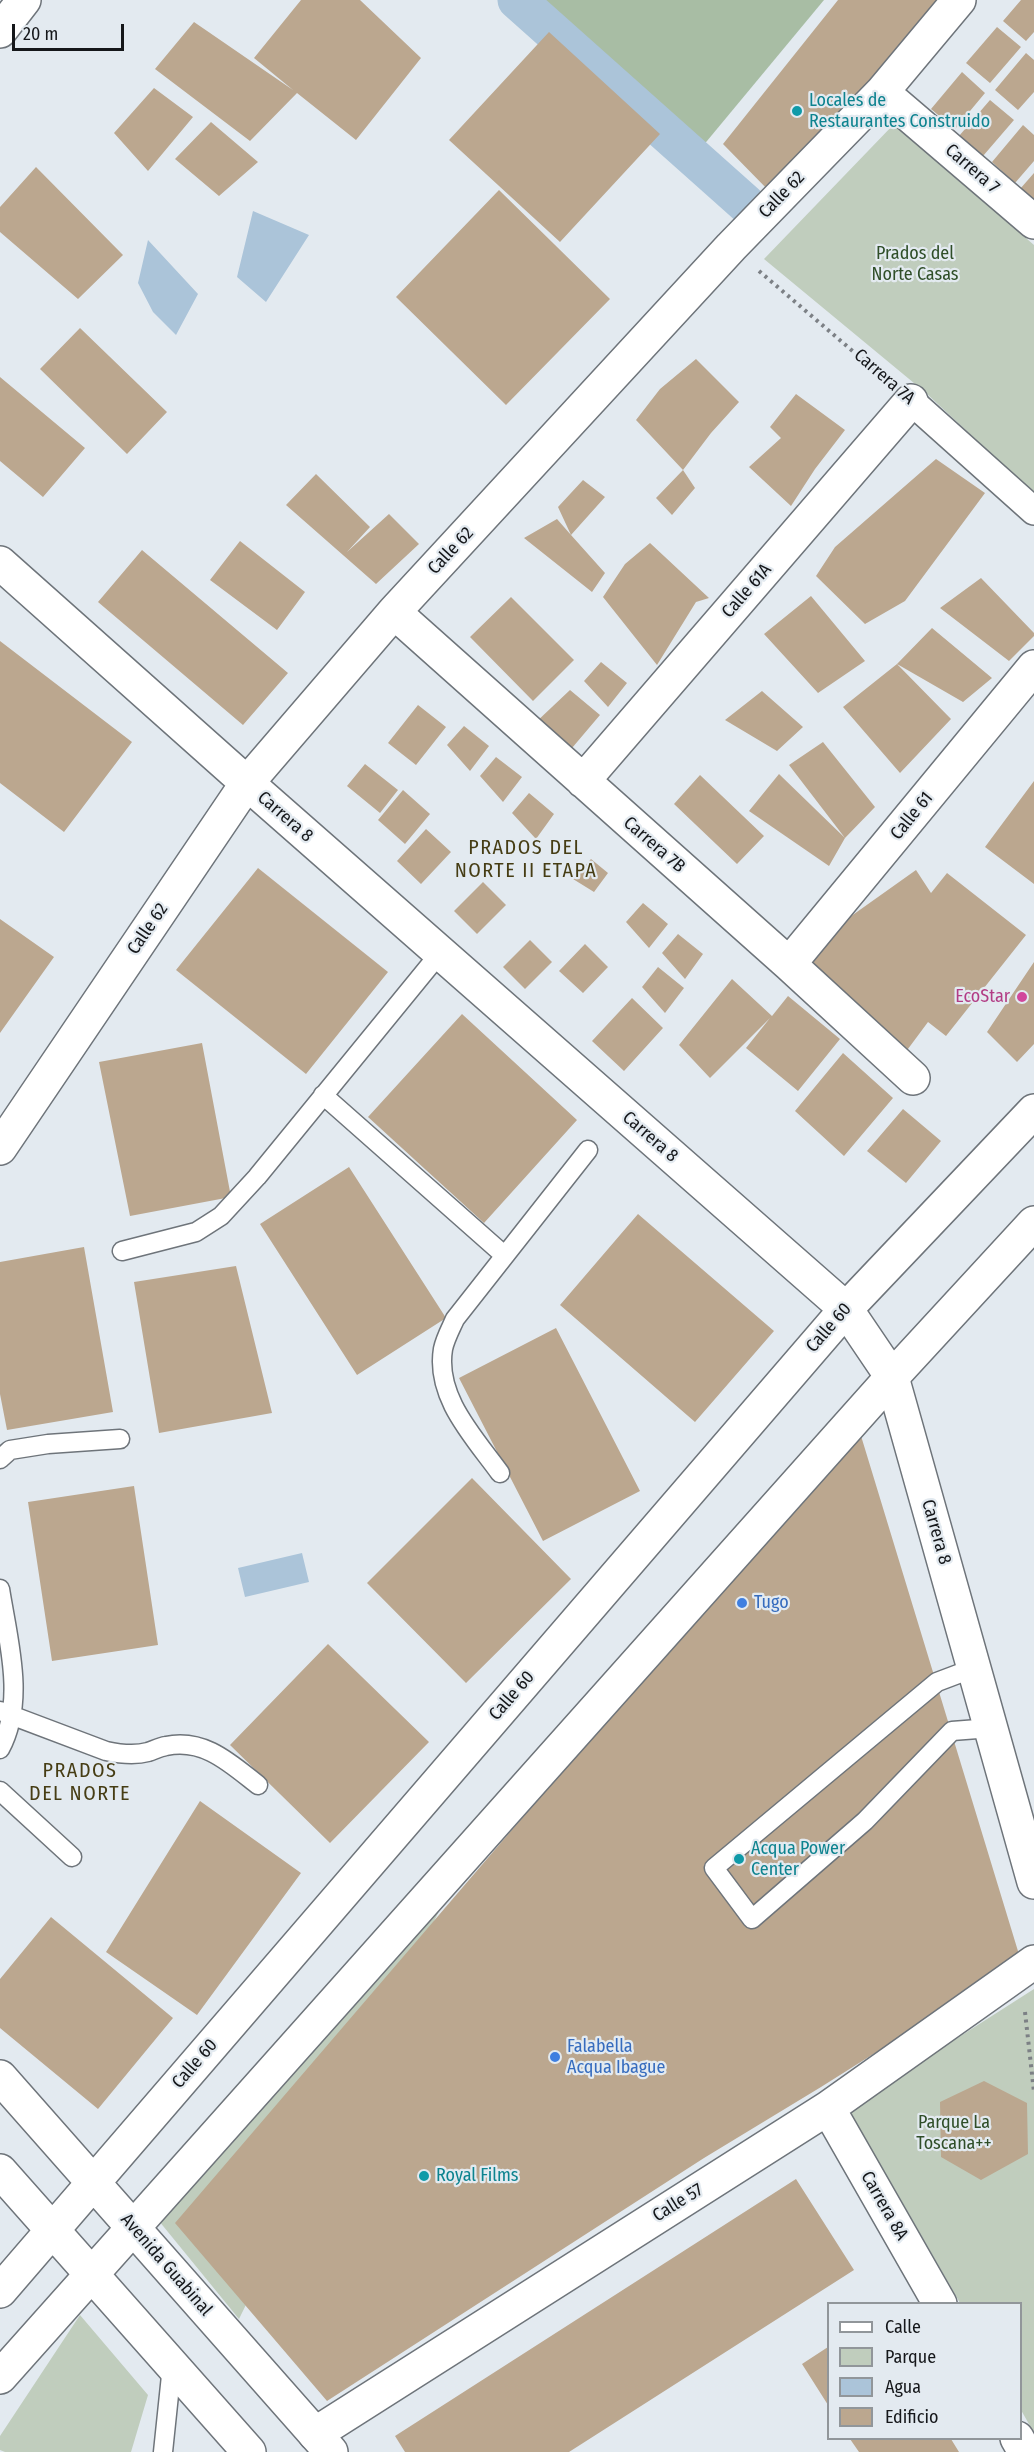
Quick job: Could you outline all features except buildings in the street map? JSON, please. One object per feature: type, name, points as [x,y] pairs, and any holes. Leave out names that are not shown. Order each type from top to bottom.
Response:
[{"type":"street","points":[[0,31],[24,0]]},
{"type":"street","name":"Calle 62","points":[[0,1148],[247,783],[394,612],[731,247],[882,92],[960,0]]},
{"type":"street","name":"Carrera 7","points":[[882,92],[1034,222]]},
{"type":"street","name":"Carrera 7A","points":[[911,401],[1034,511]]},
{"type":"street","name":"Calle 61A","points":[[583,782],[911,401]]},
{"type":"street","name":"Carrera 8","points":[[0,563],[846,1309],[892,1377],[1034,1882]]},
{"type":"street","name":"Carrera 7B","points":[[394,612],[789,964],[913,1078]]},
{"type":"street","name":"Calle 61","points":[[789,964],[1034,667]]},
{"type":"street","name":"Calle 60","points":[[0,2290],[846,1309],[1034,1111]]},
{"type":"street","points":[[0,2377],[892,1377],[1034,1223]]},
{"type":"street","name":"Calle 57","points":[[323,2443],[828,2108],[1034,1962]]},
{"type":"street","name":"Avenida Guabinal","points":[[0,2077],[323,2443]]},
{"type":"street","name":"Carrera 8A","points":[[828,2108],[939,2302]]},
{"type":"street","points":[[0,2171],[249,2452]]},
{"type":"lane","points":[[122,1251],[196,1232],[221,1216],[257,1177],[440,953]]},
{"type":"lane","points":[[323,1095],[504,1255]]},
{"type":"lane","points":[[501,1473],[458,1415],[444,1381],[443,1349],[455,1319],[588,1150]]},
{"type":"lane","points":[[0,1459],[10,1450],[48,1444],[120,1439]]},
{"type":"lane","points":[[0,1589],[13,1670],[0,1749]]},
{"type":"lane","points":[[974,1668],[937,1682],[714,1868],[752,1919],[865,1821],[952,1731],[991,1728]]},
{"type":"lane","points":[[6,1714],[106,1751],[121,1754],[146,1753],[167,1745],[214,1751],[258,1785]]},
{"type":"lane","points":[[0,1791],[72,1857]]},
{"type":"lane","points":[[163,2452],[172,2366]]},
{"type":"path","name":"Carrera 7A","points":[[731,247],[911,401]]},
{"type":"path","points":[[1025,2011],[1034,2092]]},
{"type":"green space","points":[[526,0],[824,0],[702,147]]},
{"type":"green space","name":"Prados del Norte Casas","points":[[894,124],[1034,245],[1034,494],[926,393],[764,259]]},
{"type":"green space","points":[[442,1905],[239,2319],[159,2221]]},
{"type":"green space","name":"Parque La Toscana++","points":[[1034,1989],[1034,2433],[1022,2412],[1022,2302],[959,2302],[848,2108]]},
{"type":"green space","points":[[80,2315],[148,2395],[131,2452],[5,2452],[0,2450],[0,2436]]},
{"type":"water","points":[[253,211],[309,235],[266,302],[237,277]]},
{"type":"water","points":[[148,240],[198,294],[176,335],[153,312],[138,283]]},
{"type":"water","points":[[302,1553],[309,1582],[245,1597],[238,1568]]},
{"type":"waterway","points":[[517,0],[746,204]]},
{"type":"place","name":"Locales de Restaurantes Construido","points":[[797,111]]},
{"type":"place","name":"EcoStar","points":[[1022,997]]},
{"type":"place","name":"Tugo","points":[[742,1603]]},
{"type":"place","name":"Acqua Power Center","points":[[739,1859]]},
{"type":"place","name":"Falabella Acqua Ibague","points":[[555,2057]]},
{"type":"place","name":"Royal Films","points":[[424,2176]]},
{"type":"district","name":"PRADOS DEL NORTE II ETAPA","points":[[526,860]]},
{"type":"district","name":"PRADOS DEL NORTE","points":[[80,1782]]}]
